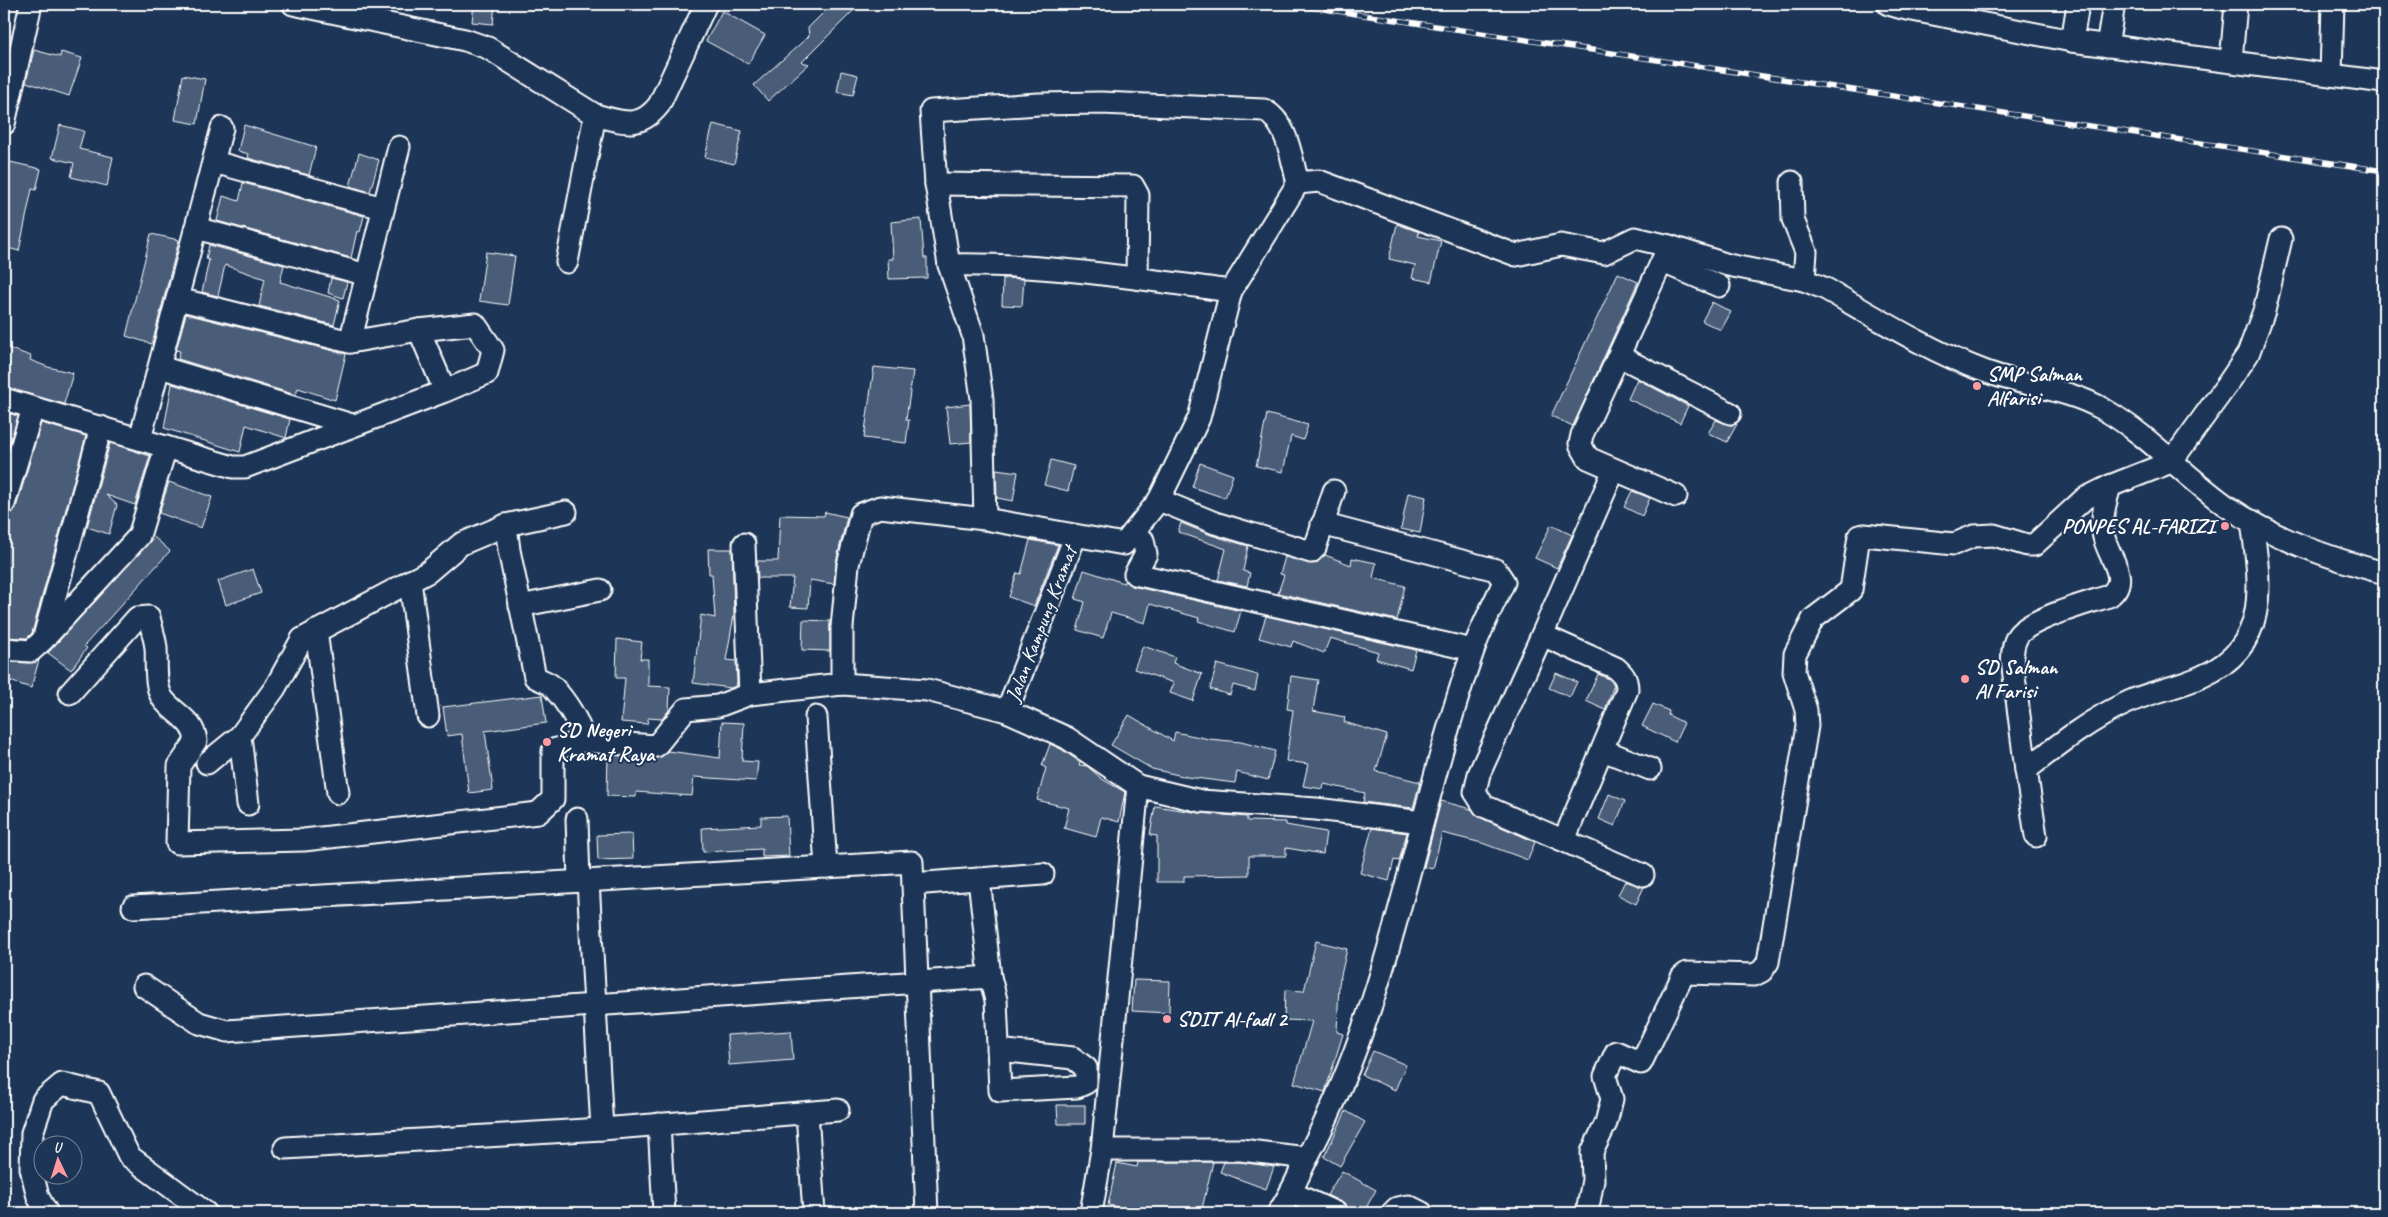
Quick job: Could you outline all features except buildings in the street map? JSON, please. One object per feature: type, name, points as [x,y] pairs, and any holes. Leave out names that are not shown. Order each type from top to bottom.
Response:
[{"type":"street","points":[[4,124],[31,4]]},
{"type":"street","points":[[293,4],[465,40],[488,48],[595,114],[624,122],[637,122],[650,117],[659,105],[706,4]]},
{"type":"street","points":[[1888,4],[1975,13],[2072,41],[2384,82]]},
{"type":"street","points":[[2072,41],[2078,4]]},
{"type":"street","points":[[2108,46],[2114,4]]},
{"type":"street","points":[[2231,61],[2236,4]]},
{"type":"street","points":[[2331,74],[2333,4]]},
{"type":"street","points":[[842,684],[842,627],[848,564],[861,514],[880,507],[985,519],[1075,537],[1124,544],[1133,533],[1158,500],[1199,418],[1235,286],[1298,183],[1281,123],[1274,115],[1264,110],[1101,103],[1039,104],[934,110],[930,114],[936,184],[949,266],[973,335],[982,399],[985,519]]},
{"type":"street","points":[[567,262],[595,114]]},
{"type":"street","points":[[140,439],[222,128]]},
{"type":"street","points":[[350,342],[399,147]]},
{"type":"street","points":[[214,162],[384,208]]},
{"type":"street","points":[[1298,183],[1319,181],[1516,255],[1561,245],[1604,253],[1635,238],[1719,286]]},
{"type":"street","points":[[1792,182],[1794,220],[1806,252],[1804,280]]},
{"type":"street","points":[[936,184],[1133,186],[1138,194],[1137,278]]},
{"type":"street","points":[[196,228],[367,275]]},
{"type":"street","points":[[1587,1213],[1594,1180],[1592,1152],[1606,1123],[1612,1099],[1605,1076],[1616,1052],[1641,1063],[1682,978],[1687,973],[1754,975],[1762,970],[1768,962],[1807,726],[1806,710],[1794,672],[1795,654],[1813,619],[1851,590],[1859,536],[1954,544],[1984,534],[2034,545],[2084,500],[2110,486],[2170,462],[2208,412],[2248,354],[2264,311],[2281,239]]},
{"type":"street","points":[[1666,254],[1804,280],[1826,289],[1952,359],[1986,372],[2056,391],[2102,409],[2122,422],[2228,507],[2252,521],[2305,548],[2384,573]]},
{"type":"street","points":[[1666,254],[1582,435],[1580,444],[1588,458],[1676,496]]},
{"type":"street","points":[[949,266],[988,264],[1235,286]]},
{"type":"street","points":[[1205,275],[1235,286]]},
{"type":"street","points":[[4,399],[239,468],[445,392],[487,373],[493,350],[475,324],[419,330],[350,342],[178,299]]},
{"type":"street","points":[[419,330],[445,392]]},
{"type":"street","points":[[1619,356],[1730,413]]},
{"type":"street","points":[[160,367],[352,425]]},
{"type":"street","points":[[4,504],[33,408]]},
{"type":"street","points":[[42,641],[100,427]]},
{"type":"street","points":[[4,650],[31,650],[42,641],[139,536],[166,447]]},
{"type":"street","points":[[1614,470],[1542,635],[1478,774],[1475,792],[1484,806],[1643,876]]},
{"type":"street","points":[[2036,836],[2012,668],[2012,654],[2016,637],[2029,624],[2109,596],[2116,591],[2120,583],[2120,574],[2103,534],[2103,515],[2110,486]]},
{"type":"street","points":[[1158,500],[1215,523],[1308,552],[1315,548],[1334,491]]},
{"type":"street","points":[[207,763],[240,736],[275,688],[302,639],[428,572],[461,544],[506,525],[566,512]]},
{"type":"street","points":[[2026,770],[2093,721],[2132,701],[2201,677],[2222,666],[2241,650],[2254,623],[2258,600],[2258,567],[2252,521]]},
{"type":"street","points":[[1278,1213],[1292,1193],[1307,1158],[1335,1105],[1362,1038],[1387,957],[1422,822],[1473,650],[1504,582],[1496,570],[1322,524]]},
{"type":"street","points":[[506,525],[535,677],[551,685],[563,701],[582,731],[582,741]]},
{"type":"street","points":[[1133,533],[1143,540],[1146,554],[1136,574],[1473,650]]},
{"type":"street","name":"Jalan Kampung Kramat","points":[[1007,711],[1075,537]]},
{"type":"street","points":[[744,544],[750,694]]},
{"type":"street","points":[[410,581],[428,716]]},
{"type":"street","points":[[520,606],[600,590]]},
{"type":"street","points":[[70,692],[137,618],[149,617],[156,646],[157,678],[163,698],[181,714],[196,733],[196,741],[179,766],[177,843],[304,840],[538,813],[553,799],[553,750],[582,741],[656,746],[686,709],[718,706],[750,694],[842,684],[927,690],[1007,711],[1067,738],[1138,786],[1201,801],[1316,809],[1422,822]]},
{"type":"street","points":[[316,631],[338,793]]},
{"type":"street","points":[[1542,635],[1616,668],[1627,681],[1627,690],[1564,840]]},
{"type":"street","points":[[816,717],[826,867]]},
{"type":"street","points":[[240,736],[248,804]]},
{"type":"street","points":[[1603,750],[1650,769]]},
{"type":"street","points":[[1090,1213],[1102,1150],[1138,786]]},
{"type":"street","points":[[577,820],[595,1004],[602,1129]]},
{"type":"street","points":[[132,907],[912,862],[928,1213]]},
{"type":"street","points":[[913,884],[1043,874]]},
{"type":"street","points":[[979,879],[990,977],[996,1000],[998,1050]]},
{"type":"street","points":[[144,986],[199,1022],[227,1031],[990,977]]},
{"type":"street","points":[[47,1213],[38,1197],[31,1168],[32,1133],[43,1100],[62,1084],[98,1093],[129,1156],[206,1213]]},
{"type":"street","points":[[285,1148],[602,1129],[838,1110]]},
{"type":"street","points":[[807,1113],[814,1213]]},
{"type":"street","points":[[659,1124],[664,1213]]},
{"type":"street","points":[[1102,1150],[1241,1150],[1307,1158]]},
{"type":"street","points":[[1292,1193],[1336,1213]]},
{"type":"street","points":[[1392,1213],[1397,1208],[1408,1206],[1422,1213]]},
{"type":"railway","points":[[1291,4],[2384,171]]},
{"type":"place","name":"SMP Salman Alfarisi","points":[[1977,386]]},
{"type":"place","name":"PONPES AL-FARIZI","points":[[2225,526]]},
{"type":"place","name":"SD Salman Al Farisi","points":[[1965,679]]},
{"type":"place","name":"SD Negeri Kramat Raya","points":[[547,742]]},
{"type":"place","name":"SDIT Al-fadl 2","points":[[1167,1019]]}]
